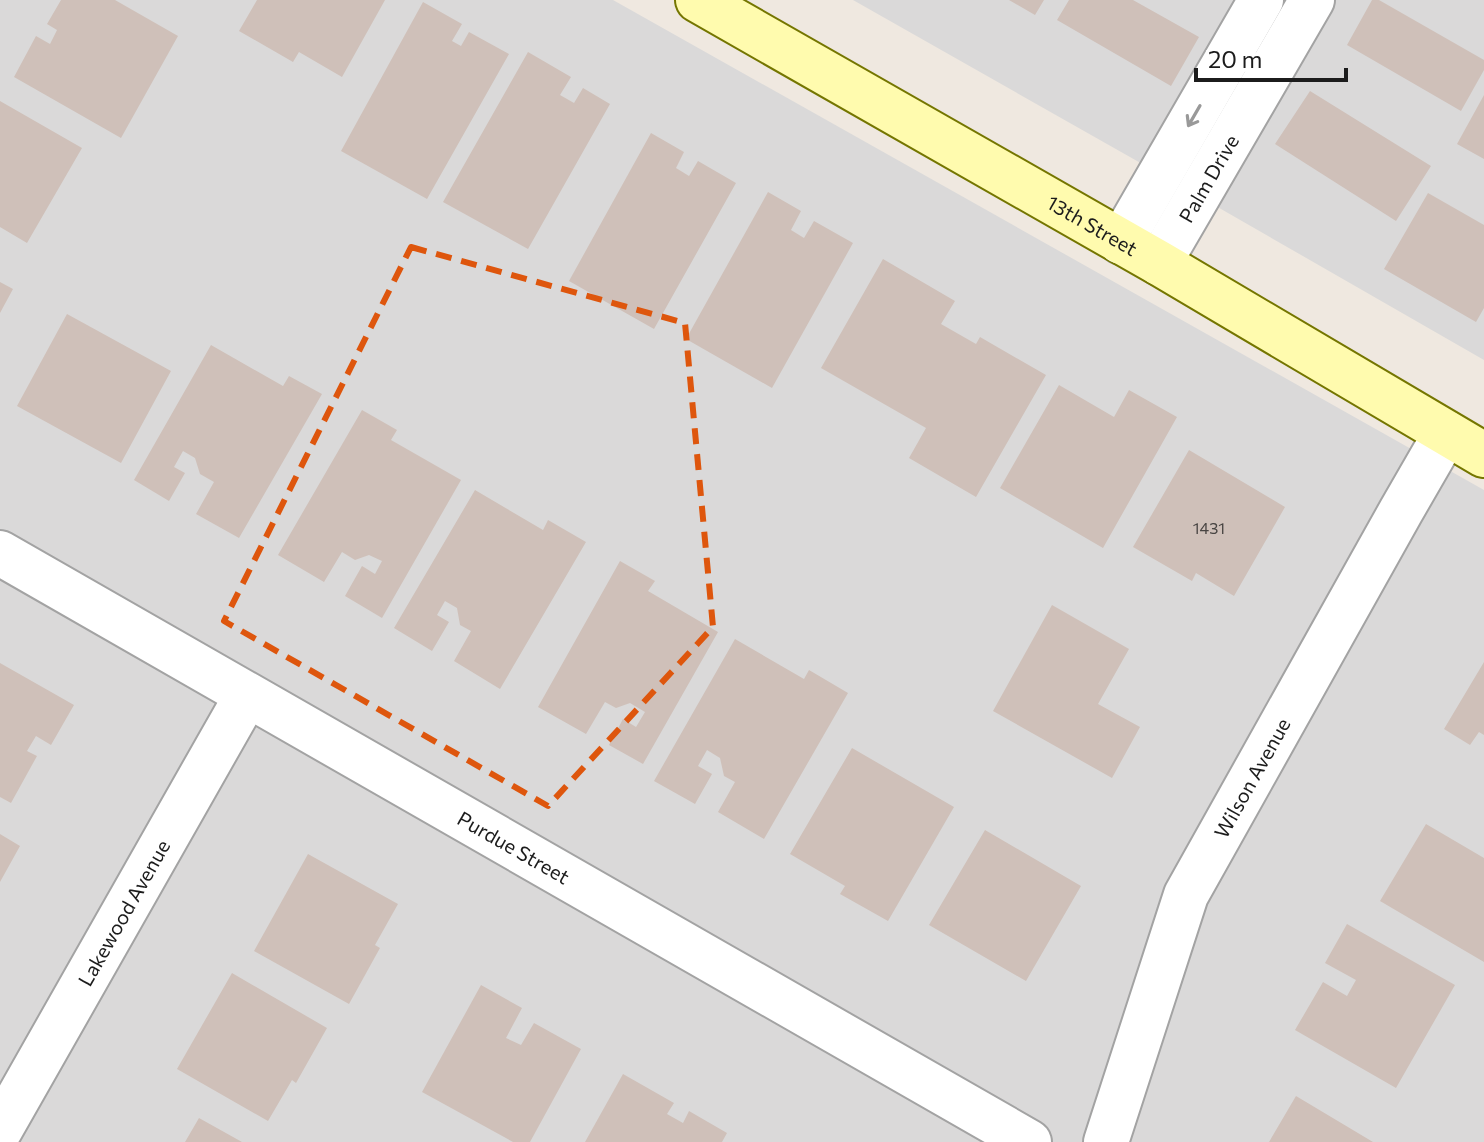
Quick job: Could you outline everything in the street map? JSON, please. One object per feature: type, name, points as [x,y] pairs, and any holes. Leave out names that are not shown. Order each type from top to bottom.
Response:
[{"type":"street","name":"13th Street","points":[[698,0],[1159,263],[1484,455]]},
{"type":"street","points":[[1121,242],[1261,0]]},
{"type":"street","name":"Palm Drive","points":[[1159,263],[1312,0]]},
{"type":"street","points":[[1220,72],[1258,92]]},
{"type":"street","name":"Wilson Avenue","points":[[1106,1142],[1186,895],[1446,433]]},
{"type":"street","name":"Purdue Street","points":[[0,553],[1029,1142]]},
{"type":"street","name":"Lakewood Avenue","points":[[0,1130],[247,695]]},
{"type":"highlighted area","points":[[411,247],[685,323],[713,627],[548,806],[224,621]]},
{"type":"shaded area","points":[[0,0],[613,0],[1484,490],[1484,1142],[0,1142]]},
{"type":"shaded area","points":[[853,0],[1484,0],[1484,360],[1160,174]]},
{"type":"building","points":[[61,0],[115,0],[178,36],[121,138],[14,77],[36,36],[50,44],[57,30],[47,24]]},
{"type":"building","points":[[257,0],[385,0],[342,77],[299,52],[293,62],[239,31]]},
{"type":"building","points":[[1009,0],[1044,0],[1035,15]]},
{"type":"building","points":[[1069,0],[1133,0],[1199,37],[1171,86],[1057,20]]},
{"type":"building","points":[[1372,0],[1379,0],[1484,60],[1484,70],[1461,111],[1347,45]]},
{"type":"building","points":[[423,2],[462,24],[452,41],[461,46],[469,32],[509,54],[427,199],[341,151]]},
{"type":"building","points":[[528,52],[571,77],[560,95],[574,103],[583,88],[610,104],[528,249],[443,202]]},
{"type":"building","points":[[1310,91],[1431,166],[1396,221],[1275,144]]},
{"type":"building","points":[[1484,95],[1484,159],[1457,144]]},
{"type":"building","points":[[0,101],[82,148],[27,243],[0,227]]},
{"type":"building","points":[[651,133],[684,152],[676,168],[689,176],[698,161],[736,183],[654,329],[569,281]]},
{"type":"building","points":[[768,192],[801,211],[791,230],[804,238],[814,221],[853,243],[772,388],[686,339]]},
{"type":"building","points":[[1428,193],[1484,225],[1484,308],[1476,322],[1384,269]]},
{"type":"building","points":[[883,259],[955,301],[941,324],[976,344],[980,337],[1046,375],[976,497],[909,458],[926,428],[821,368]]},
{"type":"building","points":[[0,282],[13,289],[0,313]]},
{"type":"building","points":[[67,314],[171,371],[121,463],[17,406]]},
{"type":"building","points":[[211,345],[283,386],[289,376],[322,394],[239,538],[196,514],[214,482],[200,474],[195,458],[183,451],[174,467],[185,473],[169,501],[134,480]]},
{"type":"building","points":[[1059,385],[1114,417],[1129,390],[1177,417],[1103,548],[1000,488]]},
{"type":"building","points":[[362,410],[397,430],[391,440],[461,480],[382,618],[345,596],[362,566],[375,574],[382,561],[369,555],[355,560],[342,552],[324,582],[278,555]]},
{"type":"building","points":[[1189,450],[1285,507],[1234,596],[1196,573],[1192,581],[1133,547]]},
{"type":"building","points":[[475,490],[543,530],[548,520],[586,542],[500,689],[454,661],[471,631],[460,625],[457,608],[445,601],[437,615],[449,622],[432,651],[394,628]]},
{"type":"building","points":[[620,561],[655,581],[648,591],[718,632],[643,764],[609,745],[623,719],[636,727],[645,712],[630,703],[616,708],[605,702],[586,734],[538,707]]},
{"type":"building","points":[[1052,605],[1129,649],[1098,704],[1140,727],[1112,778],[993,711]]},
{"type":"building","points":[[735,639],[804,679],[809,670],[848,693],[764,839],[718,812],[735,782],[724,776],[720,758],[707,750],[698,766],[712,774],[695,804],[654,781]]},
{"type":"building","points":[[1484,662],[1484,735],[1479,732],[1470,745],[1444,729]]},
{"type":"building","points":[[0,663],[74,705],[51,745],[36,736],[27,751],[37,756],[11,803],[0,797]]},
{"type":"building","points":[[852,748],[954,807],[888,921],[840,894],[845,886],[790,854]]},
{"type":"building","points":[[1426,824],[1484,858],[1484,962],[1380,901]]},
{"type":"building","points":[[985,830],[1081,886],[1026,981],[929,925]]},
{"type":"building","points":[[0,834],[20,846],[0,882]]},
{"type":"building","points":[[308,854],[398,904],[375,945],[380,948],[349,1004],[254,951]]},
{"type":"building","points":[[1347,924],[1455,985],[1396,1088],[1295,1030],[1323,982],[1347,996],[1356,980],[1325,963]]},
{"type":"building","points":[[232,973],[327,1028],[296,1083],[292,1080],[268,1121],[177,1069]]},
{"type":"building","points":[[481,985],[522,1008],[506,1038],[521,1045],[534,1023],[581,1049],[530,1142],[513,1142],[422,1092]]},
{"type":"building","points":[[623,1074],[674,1103],[667,1114],[683,1123],[689,1111],[727,1133],[722,1142],[585,1142]]},
{"type":"building","points":[[1296,1096],[1373,1142],[1269,1142]]},
{"type":"building","points":[[199,1118],[242,1142],[185,1142]]}]
